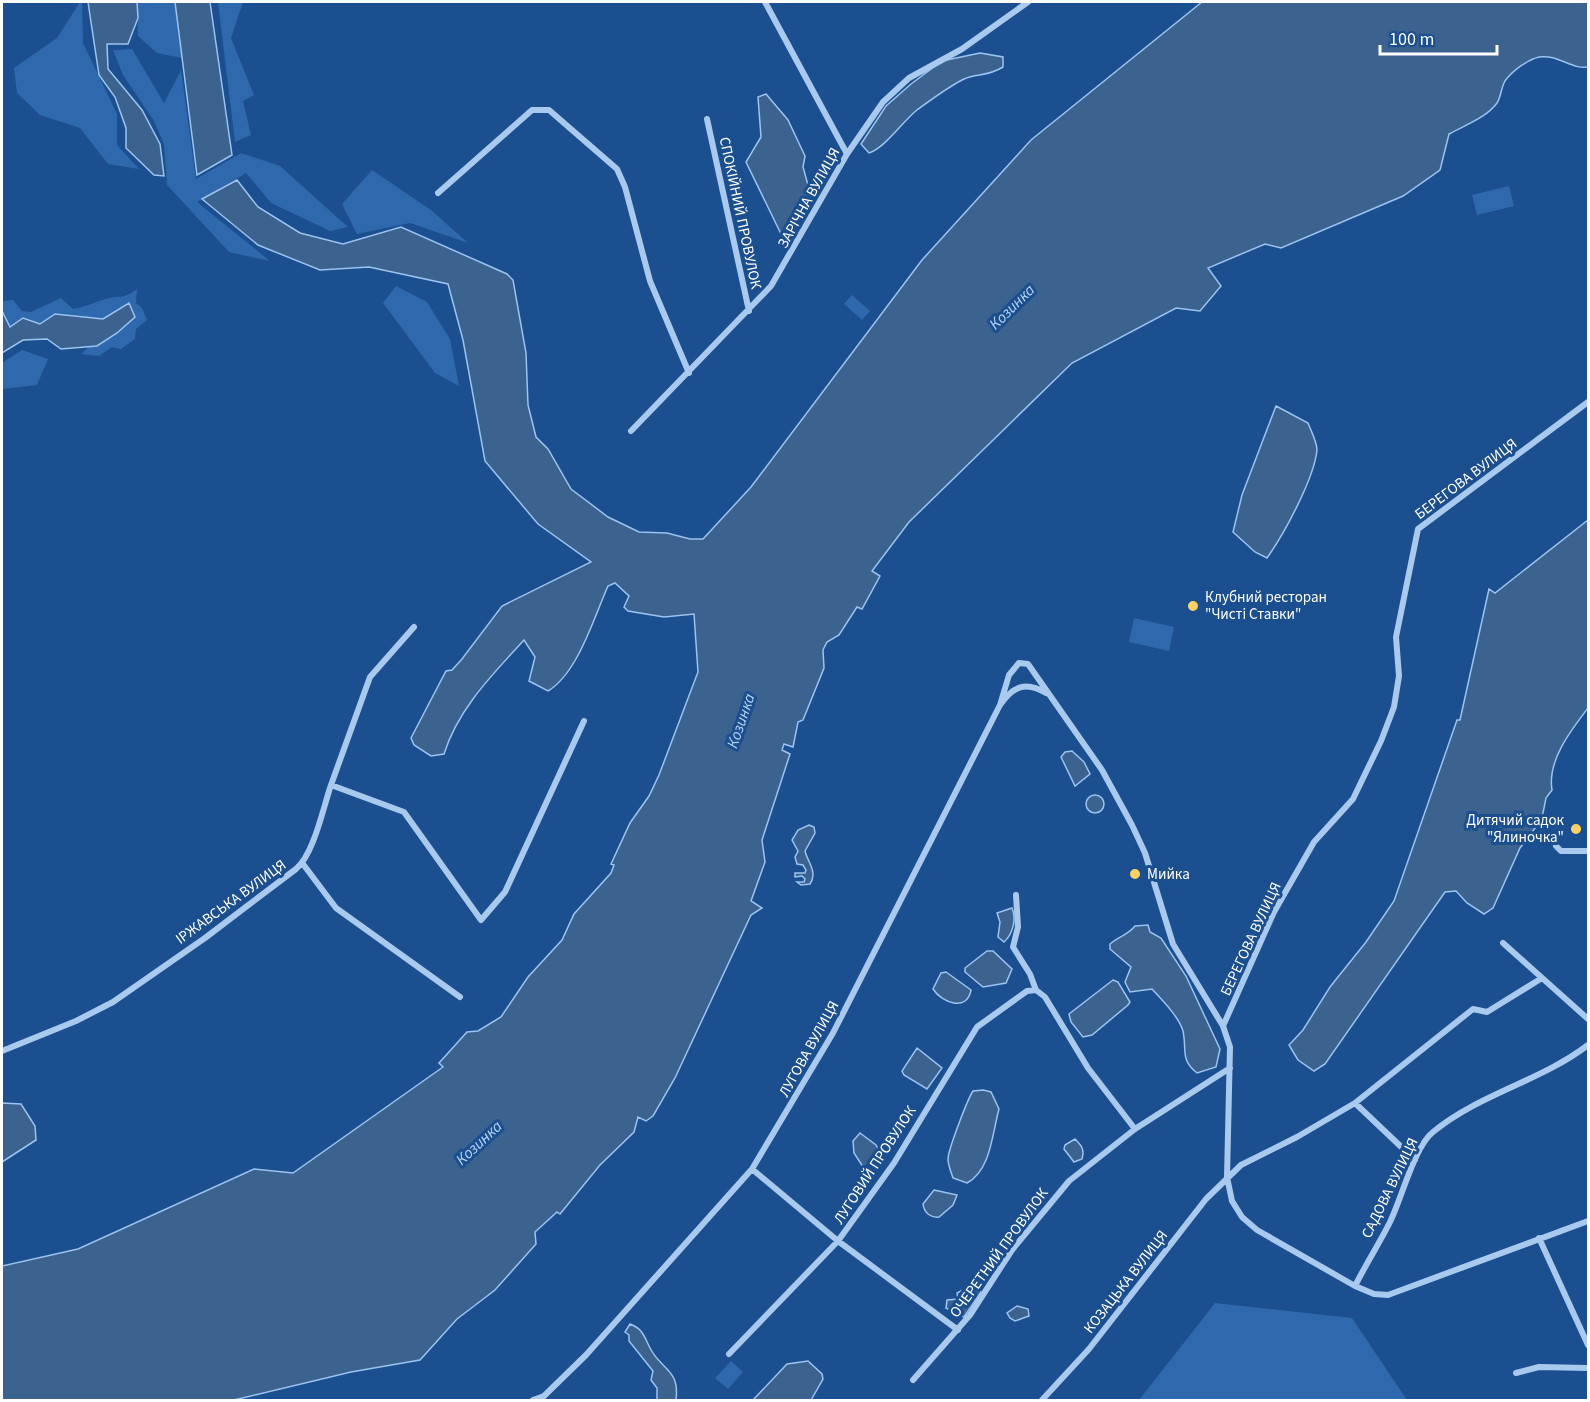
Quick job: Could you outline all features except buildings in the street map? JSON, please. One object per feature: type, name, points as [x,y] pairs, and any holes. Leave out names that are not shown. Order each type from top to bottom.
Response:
[{"type":"street","points":[[765,2],[847,154]]},
{"type":"street","name":"ЗАРІЧНА ВУЛИЦЯ","points":[[631,431],[749,311],[782,270],[866,123],[894,91],[909,78],[962,49],[1028,2]]},
{"type":"street","points":[[438,193],[532,110],[549,110],[617,169],[626,187],[650,281],[689,373]]},
{"type":"street","name":"СПОКІЙНИЙ ПРОВУЛОК","points":[[707,119],[749,311]]},
{"type":"street","name":"БЕРЕГОВА ВУЛИЦЯ","points":[[1222,1026],[1274,912],[1314,842],[1353,800],[1381,741],[1394,707],[1399,676],[1396,637],[1418,530],[1588,402]]},
{"type":"street","name":"ІРЖАВСЬКА ВУЛИЦЯ","points":[[2,1051],[76,1021],[113,1002],[205,938],[303,864],[370,677],[414,627]]},
{"type":"street","points":[[1000,705],[1009,675],[1021,663],[1030,666],[1102,770],[1132,825],[1145,853],[1173,944],[1222,1026],[1230,1047],[1227,1177],[1232,1201],[1242,1217],[1257,1230],[1355,1286],[1374,1294],[1388,1295],[1588,1221]]},
{"type":"street","name":"ЛУГОВА ВУЛИЦЯ","points":[[533,1401],[545,1398],[586,1355],[752,1169],[833,1034],[1000,705],[1008,694],[1022,686],[1035,687],[1048,694]]},
{"type":"street","points":[[331,785],[404,812],[481,920],[505,892],[584,721]]},
{"type":"street","points":[[1556,846],[1561,851],[1588,851]]},
{"type":"street","points":[[303,864],[336,908],[460,997]]},
{"type":"street","points":[[1016,895],[1018,927],[1013,947],[1030,974],[1036,990],[1045,997],[1083,1060],[1135,1130]]},
{"type":"street","points":[[1503,943],[1588,1019]]},
{"type":"street","name":"КОЗАЦЬКА ВУЛИЦЯ","points":[[1042,1401],[1089,1349],[1206,1199],[1241,1165],[1298,1137],[1355,1103],[1473,1010],[1487,1012],[1542,978]]},
{"type":"street","name":"ЛУГОВИЙ ПРОВУЛОК","points":[[729,1354],[838,1241],[894,1163],[977,1027],[1027,991],[1036,990]]},
{"type":"street","name":"САДОВА ВУЛИЦЯ","points":[[1355,1286],[1390,1222],[1421,1146],[1432,1132],[1474,1105],[1568,1061],[1588,1045]]},
{"type":"street","name":"ОЧЕРЕТНИЙ ПРОВУЛОК","points":[[913,1380],[958,1329],[1047,1205],[1069,1181],[1135,1130],[1230,1068]]},
{"type":"street","points":[[1355,1103],[1415,1160]]},
{"type":"street","points":[[752,1169],[838,1241],[958,1329]]},
{"type":"street","points":[[1539,1238],[1588,1345]]},
{"type":"street","points":[[1516,1373],[1539,1367],[1588,1368]]},
{"type":"shaded area","points":[[82,2],[83,43],[117,114],[117,145],[139,169],[108,164],[80,128],[40,115],[17,93],[14,68],[57,38]]},
{"type":"shaded area","points":[[137,2],[175,2],[182,58],[157,53],[138,36]]},
{"type":"shaded area","points":[[218,2],[243,2],[231,38],[254,95],[243,101],[251,135],[235,142]]},
{"type":"shaded area","points":[[132,49],[164,103],[181,70],[196,179],[241,153],[280,166],[348,227],[330,231],[271,203],[246,173],[197,202],[270,261],[229,252],[167,185],[164,144],[154,121],[123,75],[113,50]]},
{"type":"shaded area","points":[[372,170],[431,210],[468,243],[410,223],[357,234],[342,204]]},
{"type":"shaded area","points":[[1509,186],[1514,206],[1477,215],[1472,195]]},
{"type":"shaded area","points":[[396,286],[427,302],[450,339],[459,386],[435,373],[383,303]]},
{"type":"shaded area","points":[[137,289],[136,303],[142,308],[147,320],[136,329],[135,339],[121,349],[112,347],[99,356],[81,354],[90,346],[97,346],[129,303],[103,319],[55,314],[40,325],[9,327],[2,311],[2,301],[13,300],[22,311],[31,312],[61,298],[73,309],[124,296]]},
{"type":"shaded area","points":[[852,295],[870,311],[862,320],[844,304]]},
{"type":"shaded area","points":[[22,350],[48,359],[37,385],[2,389],[2,363]]},
{"type":"shaded area","points":[[1134,618],[1174,627],[1169,651],[1129,642]]},
{"type":"shaded area","points":[[1215,1303],[1352,1318],[1407,1400],[1139,1400]]},
{"type":"shaded area","points":[[731,1361],[743,1372],[728,1389],[715,1378]]},
{"type":"water","points":[[88,2],[137,2],[138,18],[128,44],[107,44],[108,69],[142,110],[160,144],[164,176],[154,175],[126,148],[126,128],[115,97],[99,75]]},
{"type":"water","points":[[175,2],[210,2],[232,155],[197,175]]},
{"type":"water","name":"Козинка","points":[[1202,2],[1588,2],[1588,67],[1576,66],[1546,57],[1530,61],[1508,77],[1498,101],[1492,108],[1481,117],[1449,134],[1440,170],[1403,196],[1281,248],[1265,244],[1208,268],[1221,286],[1200,311],[1176,308],[1072,363],[909,522],[872,571],[880,576],[862,609],[857,607],[839,635],[827,642],[823,650],[824,668],[803,720],[798,722],[793,747],[784,744],[782,750],[790,754],[762,840],[765,862],[751,901],[762,908],[751,915],[675,1078],[653,1116],[646,1121],[638,1117],[634,1132],[600,1165],[560,1214],[557,1212],[535,1232],[536,1244],[495,1290],[457,1319],[420,1360],[351,1372],[234,1400],[2,1400],[2,1266],[78,1249],[254,1169],[293,1173],[443,1067],[439,1063],[467,1032],[478,1031],[501,1017],[528,977],[562,940],[574,914],[611,873],[614,865],[611,864],[630,823],[649,796],[659,775],[698,672],[694,614],[664,617],[628,611],[624,607],[629,596],[615,583],[608,586],[584,643],[559,683],[548,691],[529,681],[535,657],[524,640],[467,707],[444,754],[431,756],[414,745],[411,738],[446,671],[452,670],[462,659],[502,606],[591,562],[538,524],[485,461],[463,340],[448,284],[369,267],[320,270],[258,245],[202,199],[237,180],[258,207],[300,233],[343,244],[401,227],[507,274],[513,280],[526,353],[528,405],[536,437],[548,449],[571,489],[608,517],[639,532],[667,533],[690,539],[703,539],[751,487],[922,260],[1031,140]]},
{"type":"water","points":[[980,53],[1003,57],[1003,67],[964,79],[946,89],[917,110],[875,150],[869,153],[861,144],[886,106],[911,84],[942,61]]},
{"type":"water","points":[[766,94],[788,120],[805,156],[803,167],[811,196],[788,235],[782,236],[746,162],[761,137],[758,97]]},
{"type":"water","points":[[129,303],[135,317],[97,346],[61,349],[47,339],[23,340],[2,353],[2,311],[10,327],[23,318],[40,324],[55,314],[103,319]]},
{"type":"water","points":[[1276,406],[1308,423],[1317,450],[1304,491],[1290,521],[1267,558],[1255,552],[1233,532],[1242,495]]},
{"type":"water","points":[[1588,520],[1588,708],[1568,736],[1557,757],[1551,779],[1552,790],[1546,798],[1543,813],[1520,848],[1493,908],[1484,914],[1467,903],[1456,891],[1445,892],[1325,1064],[1314,1071],[1298,1060],[1289,1045],[1303,1030],[1330,987],[1366,942],[1394,901],[1457,720],[1460,720],[1489,589],[1495,593]]},
{"type":"water","points":[[1072,751],[1084,762],[1090,774],[1075,786],[1061,757],[1065,752]]},
{"type":"water","points":[[1095,795],[1101,798],[1104,804],[1101,810],[1095,813],[1089,810],[1086,804],[1089,798]]},
{"type":"water","points":[[809,825],[814,827],[815,833],[805,851],[813,875],[810,884],[801,885],[797,882],[804,882],[805,879],[802,876],[795,877],[795,873],[805,873],[806,870],[803,865],[797,864],[795,857],[798,851],[792,840],[798,830]]},
{"type":"water","points":[[1012,908],[1013,927],[1004,942],[998,937],[1000,922],[997,913]]},
{"type":"water","points":[[1148,925],[1150,932],[1161,938],[1186,976],[1220,1049],[1216,1067],[1197,1073],[1186,1059],[1183,1031],[1174,1014],[1152,989],[1130,992],[1125,982],[1131,967],[1110,949],[1110,944],[1135,926]]},
{"type":"water","points":[[987,951],[993,951],[1012,969],[1006,983],[983,987],[965,972],[965,968]]},
{"type":"water","points":[[946,972],[971,990],[965,1001],[954,1003],[948,1001],[933,989],[941,973]]},
{"type":"water","points":[[1113,980],[1118,982],[1130,1002],[1092,1035],[1083,1037],[1071,1022],[1069,1014]]},
{"type":"water","points":[[917,1048],[942,1068],[927,1089],[904,1075],[902,1071]]},
{"type":"water","points":[[973,1091],[991,1092],[999,1109],[986,1160],[975,1177],[967,1183],[953,1178],[948,1159],[970,1096]]},
{"type":"water","points":[[2,1103],[21,1104],[35,1126],[36,1140],[2,1162]]},
{"type":"water","points":[[860,1133],[876,1145],[883,1158],[872,1170],[865,1170],[854,1153],[853,1141]]},
{"type":"water","points":[[1075,1139],[1081,1145],[1083,1152],[1082,1159],[1074,1162],[1064,1149],[1065,1145]]},
{"type":"water","points":[[934,1190],[957,1195],[953,1205],[939,1217],[928,1214],[923,1204]]},
{"type":"water","points":[[974,1285],[981,1292],[964,1317],[946,1308],[947,1300],[958,1299],[957,1293]]},
{"type":"water","points":[[1017,1306],[1028,1309],[1029,1316],[1015,1321],[1010,1318],[1007,1313]]},
{"type":"water","points":[[630,1324],[640,1331],[654,1355],[669,1371],[675,1382],[676,1400],[657,1400],[657,1388],[651,1380],[653,1371],[629,1341],[629,1335],[625,1332]]},
{"type":"water","points":[[808,1361],[822,1374],[823,1379],[811,1400],[753,1400],[787,1364]]},
{"type":"place","name":"Клубний ресторан \"Чисті Ставки\"","points":[[1193,606]]},
{"type":"place","name":"Дитячий садок \"Ялиночка\"","points":[[1576,829]]},
{"type":"place","name":"Мийка","points":[[1135,874]]}]
